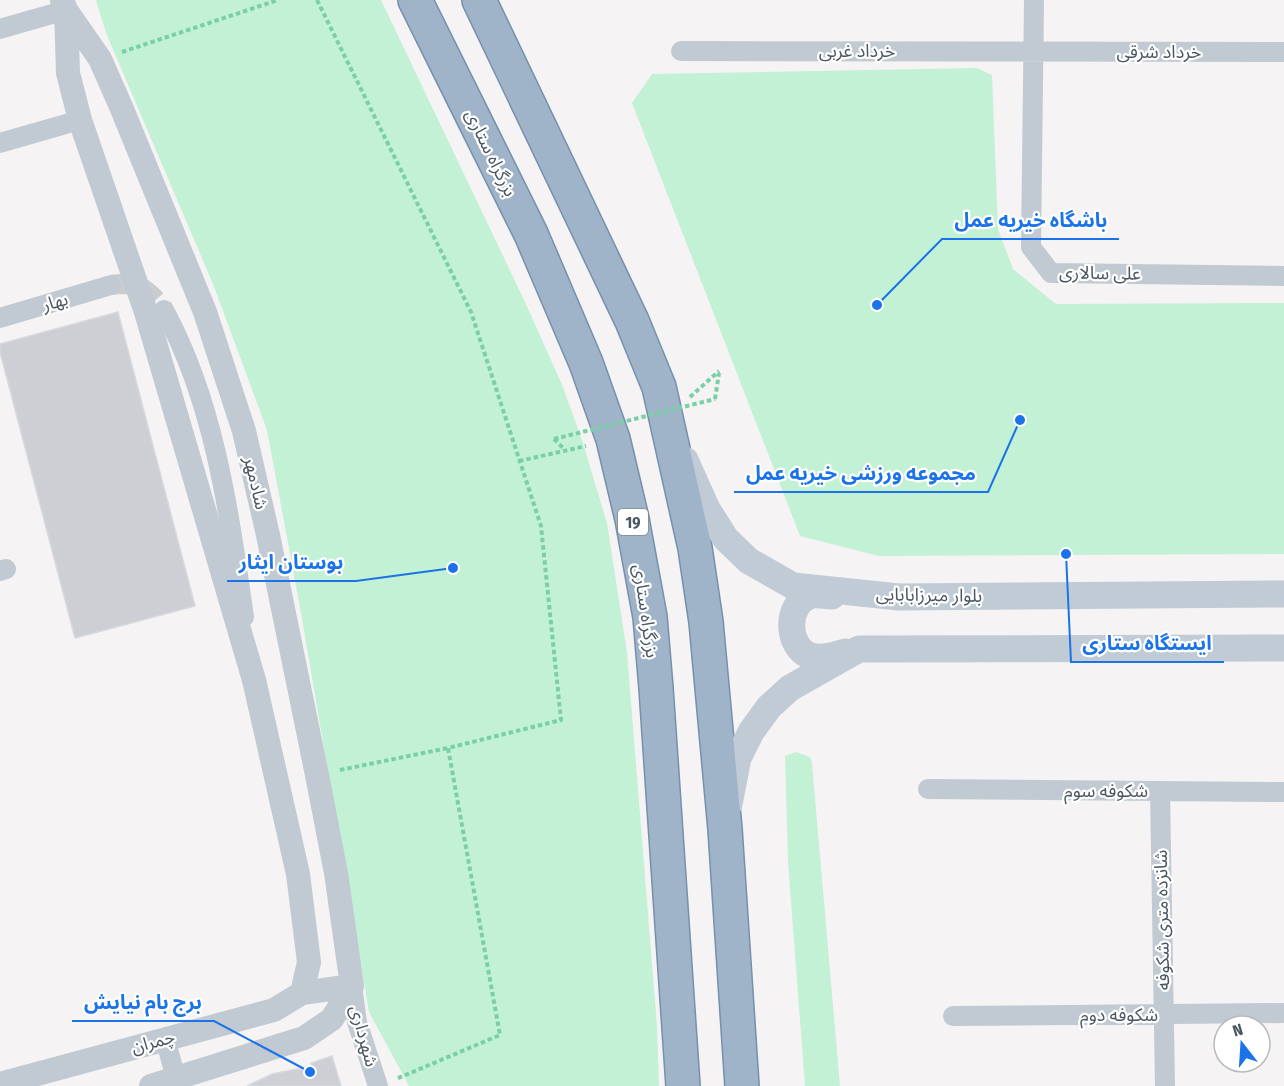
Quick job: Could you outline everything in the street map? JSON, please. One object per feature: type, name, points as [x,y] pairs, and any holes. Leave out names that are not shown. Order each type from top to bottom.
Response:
[{"type":"highway","name":"بزرگراه ستاری","points":[[415,0],[531,234],[586,363],[616,450],[632,519],[650,617],[683,1086]]},
{"type":"highway","points":[[479,0],[632,321],[659,387],[695,548],[706,622],[725,829],[742,1086]]},
{"type":"main road","name":"بلوار میرزابابایی","points":[[666,418],[706,509],[726,539],[749,561],[793,586],[899,597],[1284,594]]},
{"type":"main road","points":[[899,597],[812,595],[796,608],[791,628],[793,637],[806,653],[817,658],[859,649],[1284,648]]},
{"type":"main road","points":[[725,829],[738,758],[751,732],[769,706],[790,688],[859,649]]},
{"type":"street","name":"علی سالاری","points":[[1034,0],[1031,247],[1051,273],[1284,276]]},
{"type":"street","name":"شادمهر","points":[[64,5],[100,59],[205,312],[244,431],[268,535],[317,775],[336,873],[352,986]]},
{"type":"street","points":[[0,29],[64,5],[68,73],[80,120],[146,312],[254,680],[298,874],[309,962],[302,993],[352,986]]},
{"type":"street","name":"خرداد غربی","points":[[681,51],[1034,51]]},
{"type":"street","name":"خرداد شرقی","points":[[1034,51],[1284,52]]},
{"type":"street","points":[[0,143],[80,120]]},
{"type":"street","name":"بهار","points":[[0,318],[111,285]]},
{"type":"street","points":[[164,310],[189,363],[207,420],[227,500],[254,680]]},
{"type":"street","name":"شکوفه سوم","points":[[928,789],[1284,792]]},
{"type":"street","name":"شانزده متری شکوفه","points":[[1160,791],[1165,1086]]},
{"type":"street","points":[[151,1086],[177,1082],[304,1038],[332,1019],[352,986]]},
{"type":"street","name":"شهرداری","points":[[352,986],[357,1022],[385,1084]]},
{"type":"street","name":"چمران","points":[[0,1084],[274,1010],[302,993]]},
{"type":"street","name":"شکوفه دوم","points":[[953,1016],[1284,1013]]},
{"type":"street","points":[[165,1038],[177,1082]]},
{"type":"path","points":[[100,59],[278,0]]},
{"type":"path","points":[[317,0],[471,312],[540,526],[561,720],[317,775]]},
{"type":"path","points":[[519,461],[566,451],[554,439],[715,399],[719,371],[666,418]]},
{"type":"path","points":[[385,1084],[500,1035],[448,747]]},
{"type":"green space","points":[[96,0],[381,0],[563,387],[607,523],[627,652],[657,1026],[659,1086],[409,1086],[369,1012],[301,613],[267,430],[213,284],[106,33]]},
{"type":"green space","points":[[977,68],[992,75],[998,229],[1013,269],[1056,304],[1284,303],[1284,554],[879,556],[800,536],[632,103],[652,74]]},
{"type":"green space","points":[[796,752],[810,757],[812,763],[840,1086],[805,1086],[788,862],[785,756]]},
{"type":"building","points":[[118,312],[195,606],[75,638],[0,352],[0,344]]},
{"type":"building","points":[[332,1056],[341,1086],[247,1086],[272,1074],[297,1069],[313,1070],[311,1063]]},
{"type":"tunnel","points":[[111,285],[128,284],[142,288],[164,310]]},
{"type":"place","name":"باشگاه خیریه عمل","points":[[877,305]]},
{"type":"place","name":"مجموعه ورزشی خیریه عمل","points":[[1020,420]]},
{"type":"place","name":"ایستگاه ستاری","points":[[1066,554]]},
{"type":"place","name":"بوستان ایثار","points":[[453,568]]},
{"type":"place","name":"برج بام نیایش","points":[[310,1072]]}]
